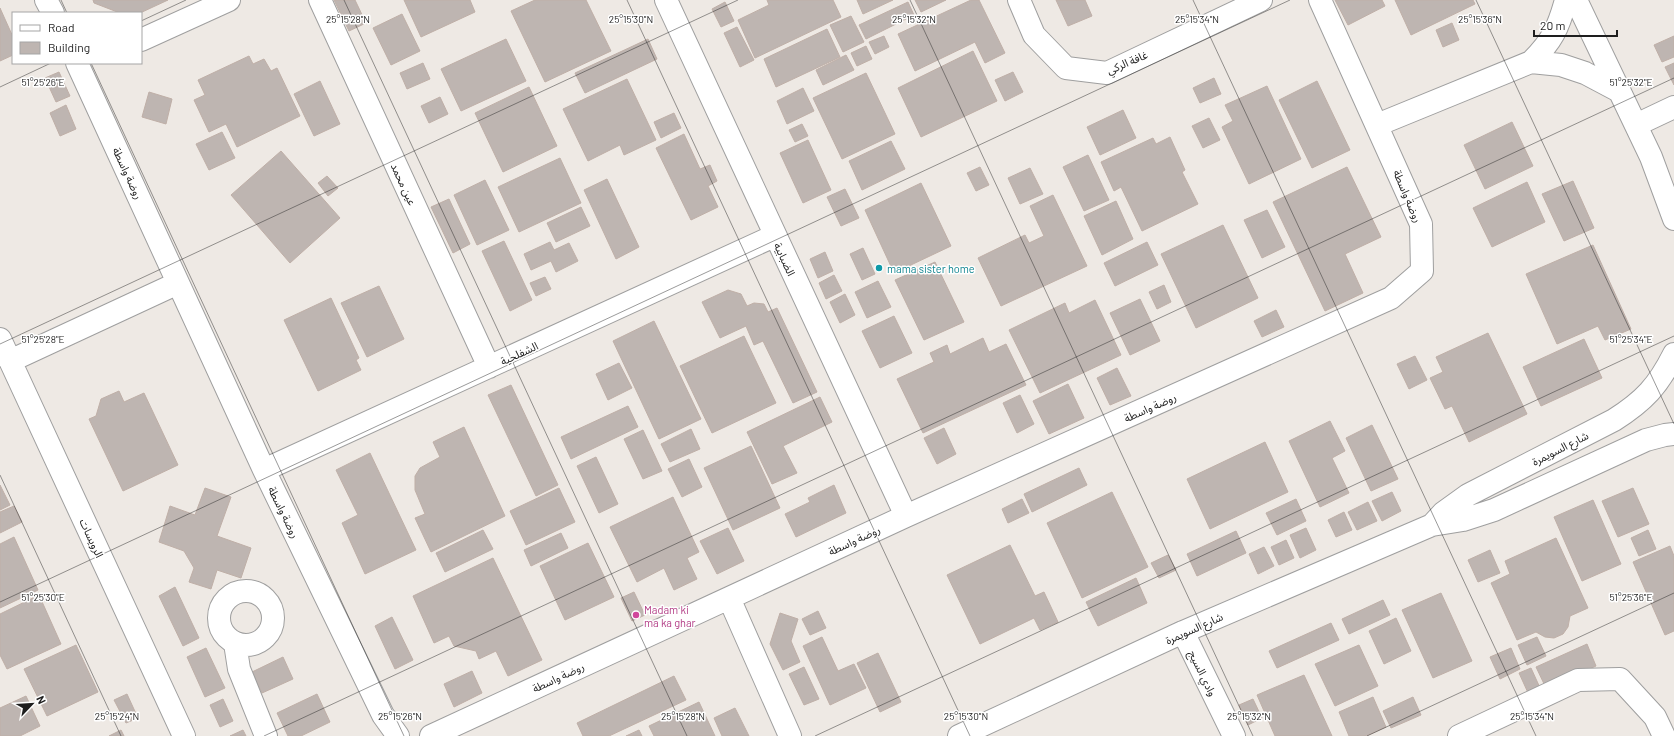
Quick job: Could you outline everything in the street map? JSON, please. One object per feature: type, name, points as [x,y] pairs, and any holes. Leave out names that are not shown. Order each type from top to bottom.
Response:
[{"type":"street","points":[[46,0],[52,12]]},
{"type":"street","points":[[142,40],[229,0]]},
{"type":"street","name":"عين محمد","points":[[320,0],[489,367]]},
{"type":"street","name":"الضبابية","points":[[666,0],[774,236],[906,516]]},
{"type":"street","name":"غافة الركي","points":[[1019,0],[1034,35],[1066,68],[1107,73],[1261,0]]},
{"type":"street","name":"روضة واسطة","points":[[431,736],[906,516],[1391,298],[1422,271],[1421,224],[1320,0]]},
{"type":"street","points":[[1377,125],[1531,62],[1548,45],[1560,23],[1566,0]]},
{"type":"street","points":[[1576,0],[1651,157],[1674,219]]},
{"type":"street","points":[[1531,62],[1561,65],[1585,74],[1619,91]]},
{"type":"street","name":"روضة واسطة","points":[[83,65],[178,283],[264,470],[383,715],[398,736]]},
{"type":"street","points":[[1636,125],[1674,107]]},
{"type":"street","points":[[1651,157],[1674,191]]},
{"type":"street","name":"الشفلحية","points":[[264,470],[774,236]]},
{"type":"street","points":[[10,360],[178,283]]},
{"type":"street","name":"الرويسات","points":[[0,339],[184,736]]},
{"type":"street","points":[[1674,354],[1672,372],[1674,387]]},
{"type":"street","name":"شارع السويمرة","points":[[1432,525],[1443,513],[1468,495],[1614,420],[1634,408],[1650,393],[1664,374],[1674,354]]},
{"type":"street","name":"شارع السويمرة","points":[[958,736],[1183,632],[1432,525],[1463,520],[1494,510],[1646,440],[1674,434]]},
{"type":"street","points":[[729,598],[790,736]]},
{"type":"street","name":"وادي السيج","points":[[1183,632],[1234,736]]},
{"type":"street","points":[[235,643],[239,669],[266,736]]},
{"type":"street","points":[[1459,736],[1578,680],[1620,679],[1655,717],[1664,736]]},
{"type":"building","points":[[93,0],[168,0],[142,12],[117,12],[94,3]]},
{"type":"building","points":[[334,0],[355,0],[366,23],[349,31]]},
{"type":"building","points":[[404,0],[470,0],[475,12],[421,37]]},
{"type":"building","points":[[535,0],[586,0],[611,51],[545,82],[511,11]]},
{"type":"building","points":[[767,0],[833,0],[841,17],[755,58],[738,20],[769,5]]},
{"type":"building","points":[[857,0],[893,0],[863,14]]},
{"type":"building","points":[[915,0],[946,0],[921,12]]},
{"type":"building","points":[[971,0],[979,0],[1005,53],[985,63],[975,42],[915,71],[898,34]]},
{"type":"building","points":[[1056,0],[1085,0],[1092,16],[1068,26]]},
{"type":"building","points":[[1335,0],[1382,0],[1385,6],[1348,25]]},
{"type":"building","points":[[1395,0],[1473,0],[1475,4],[1411,35]]},
{"type":"building","points":[[725,2],[734,21],[721,27],[712,9]]},
{"type":"building","points":[[908,2],[914,15],[866,39],[859,25]]},
{"type":"building","points":[[0,8],[12,35],[12,55],[0,61]]},
{"type":"building","points":[[402,14],[420,51],[391,65],[373,28]]},
{"type":"building","points":[[851,16],[864,42],[843,52],[830,25]]},
{"type":"building","points":[[1452,23],[1459,40],[1443,47],[1436,30]]},
{"type":"building","points":[[737,27],[754,60],[740,67],[724,33]]},
{"type":"building","points":[[827,29],[840,57],[776,87],[764,59]]},
{"type":"building","points":[[884,36],[889,47],[875,54],[869,42]]},
{"type":"building","points":[[1674,36],[1674,57],[1662,62],[1654,45]]},
{"type":"building","points":[[506,39],[526,81],[461,111],[441,69]]},
{"type":"building","points":[[648,39],[657,59],[585,93],[575,73]]},
{"type":"building","points":[[866,46],[872,59],[857,66],[851,53]]},
{"type":"building","points":[[973,51],[997,101],[921,137],[898,88]]},
{"type":"building","points":[[846,55],[854,70],[823,85],[816,70]]},
{"type":"building","points":[[249,56],[253,64],[264,59],[271,71],[277,68],[300,116],[237,147],[226,124],[209,132],[194,100],[205,95],[198,80]]},
{"type":"building","points":[[423,63],[430,79],[407,89],[400,73]]},
{"type":"building","points":[[1674,63],[1674,85],[1665,67]]},
{"type":"building","points":[[59,72],[70,96],[56,102],[45,78]]},
{"type":"building","points":[[1013,72],[1023,92],[1005,101],[995,80]]},
{"type":"building","points":[[866,73],[895,134],[842,159],[813,98]]},
{"type":"building","points":[[1214,78],[1221,94],[1200,103],[1193,88]]},
{"type":"building","points":[[627,79],[656,140],[624,155],[620,145],[588,161],[563,109]]},
{"type":"building","points":[[320,81],[340,124],[314,136],[294,94]]},
{"type":"building","points":[[1317,81],[1350,150],[1312,168],[1279,100]]},
{"type":"building","points":[[1267,86],[1301,159],[1249,184],[1222,127],[1233,121],[1225,105]]},
{"type":"building","points":[[529,87],[557,146],[503,172],[475,113]]},
{"type":"building","points":[[803,88],[814,111],[787,124],[777,101]]},
{"type":"building","points":[[149,92],[172,99],[166,124],[142,117]]},
{"type":"building","points":[[440,97],[448,114],[429,123],[421,106]]},
{"type":"building","points":[[66,105],[76,129],[60,136],[50,113]]},
{"type":"building","points":[[1123,110],[1136,138],[1100,155],[1087,127]]},
{"type":"building","points":[[674,113],[681,128],[661,138],[654,122]]},
{"type":"building","points":[[1209,118],[1220,140],[1203,148],[1192,126]]},
{"type":"building","points":[[1512,122],[1533,166],[1485,189],[1464,145]]},
{"type":"building","points":[[802,124],[808,136],[795,142],[789,130]]},
{"type":"building","points":[[222,132],[235,158],[209,170],[196,144]]},
{"type":"building","points":[[684,134],[700,169],[710,165],[717,181],[708,186],[718,207],[691,220],[656,148]]},
{"type":"building","points":[[1170,137],[1185,170],[1182,172],[1198,204],[1142,231],[1121,187],[1114,191],[1101,162],[1153,138],[1156,144]]},
{"type":"building","points":[[808,140],[831,190],[803,203],[780,153]]},
{"type":"building","points":[[891,141],[905,169],[862,190],[849,161]]},
{"type":"building","points":[[281,151],[340,218],[290,263],[231,195]]},
{"type":"building","points":[[1088,155],[1109,200],[1084,211],[1063,167]]},
{"type":"building","points":[[560,158],[581,203],[519,232],[498,187]]},
{"type":"building","points":[[980,167],[989,185],[976,191],[967,173]]},
{"type":"building","points":[[1347,167],[1381,237],[1345,254],[1363,293],[1325,311],[1273,202]]},
{"type":"building","points":[[1030,168],[1043,194],[1020,204],[1008,178]]},
{"type":"building","points":[[327,176],[338,188],[328,196],[318,183]]},
{"type":"building","points":[[607,179],[639,247],[616,259],[584,190]]},
{"type":"building","points":[[485,180],[509,230],[477,245],[454,195]]},
{"type":"building","points":[[1573,181],[1594,228],[1564,241],[1542,194]]},
{"type":"building","points":[[1527,182],[1545,222],[1492,247],[1473,208]]},
{"type":"building","points":[[921,183],[951,246],[894,273],[865,210]]},
{"type":"building","points":[[845,189],[859,218],[841,226],[827,197]]},
{"type":"building","points":[[1053,195],[1087,266],[1001,306],[978,258],[1025,235],[1029,243],[1044,236],[1030,206]]},
{"type":"building","points":[[449,199],[470,244],[453,253],[431,207]]},
{"type":"building","points":[[1116,201],[1133,239],[1102,255],[1084,216]]},
{"type":"building","points":[[581,207],[590,226],[556,242],[547,223]]},
{"type":"building","points":[[1267,210],[1285,247],[1262,258],[1244,220]]},
{"type":"building","points":[[1223,225],[1258,298],[1196,328],[1161,254]]},
{"type":"building","points":[[504,241],[532,300],[510,311],[482,251]]},
{"type":"building","points":[[550,242],[554,250],[569,243],[578,261],[556,272],[551,261],[531,270],[524,254]]},
{"type":"building","points":[[1147,242],[1158,265],[1115,286],[1104,263]]},
{"type":"building","points":[[1593,245],[1631,329],[1605,340],[1598,326],[1557,344],[1526,274]]},
{"type":"building","points":[[863,248],[875,274],[862,280],[850,254]]},
{"type":"building","points":[[825,252],[833,271],[818,278],[810,259]]},
{"type":"building","points":[[935,262],[964,322],[924,340],[895,280]]},
{"type":"building","points":[[834,275],[842,291],[826,299],[819,283]]},
{"type":"building","points":[[545,277],[551,289],[536,296],[530,283]]},
{"type":"building","points":[[878,281],[891,307],[867,318],[855,292]]},
{"type":"building","points":[[1164,285],[1171,302],[1157,309],[1149,292]]},
{"type":"building","points":[[379,286],[404,339],[367,357],[341,303]]},
{"type":"building","points":[[728,290],[741,294],[747,306],[754,303],[764,304],[768,312],[777,308],[817,392],[793,403],[763,341],[754,345],[746,326],[720,338],[702,302]]},
{"type":"building","points":[[845,294],[855,315],[840,323],[830,302]]},
{"type":"building","points":[[331,298],[359,358],[356,360],[361,370],[318,391],[284,320]]},
{"type":"building","points":[[1140,299],[1160,341],[1130,355],[1110,313]]},
{"type":"building","points":[[1095,300],[1121,355],[1040,393],[1009,330],[1065,303],[1069,313]]},
{"type":"building","points":[[1276,310],[1284,327],[1262,337],[1254,321]]},
{"type":"building","points":[[894,316],[912,353],[880,368],[862,331]]},
{"type":"building","points":[[654,321],[701,419],[659,439],[613,341]]},
{"type":"building","points":[[1488,333],[1527,414],[1469,442],[1452,406],[1445,409],[1430,378],[1443,372],[1436,357]]},
{"type":"building","points":[[744,336],[776,403],[712,433],[680,366]]},
{"type":"building","points":[[983,338],[989,352],[1006,344],[1026,385],[923,433],[897,379],[934,362],[930,353],[947,345],[950,354]]},
{"type":"building","points":[[1584,339],[1602,378],[1541,406],[1523,367]]},
{"type":"building","points":[[1415,356],[1427,380],[1409,389],[1397,364]]},
{"type":"building","points":[[619,363],[632,388],[608,400],[596,374]]},
{"type":"building","points":[[1117,368],[1131,396],[1110,405],[1097,378]]},
{"type":"building","points":[[1068,384],[1084,418],[1049,434],[1033,401]]},
{"type":"building","points":[[511,385],[558,485],[536,496],[488,395]]},
{"type":"building","points":[[119,391],[124,402],[144,393],[178,465],[123,491],[89,419],[96,416],[101,399]]},
{"type":"building","points":[[1020,395],[1034,424],[1017,433],[1003,403]]},
{"type":"building","points":[[820,397],[832,422],[783,446],[797,473],[772,484],[747,432]]},
{"type":"building","points":[[628,406],[638,427],[571,459],[561,437]]},
{"type":"building","points":[[1330,421],[1345,451],[1332,458],[1349,493],[1320,507],[1289,441]]},
{"type":"building","points":[[1372,425],[1398,479],[1371,491],[1346,438]]},
{"type":"building","points":[[464,427],[505,516],[431,552],[415,518],[425,514],[415,490],[415,476],[420,468],[440,457],[433,442]]},
{"type":"building","points":[[944,428],[956,454],[937,464],[924,438]]},
{"type":"building","points":[[691,429],[700,449],[670,462],[661,444]]},
{"type":"building","points":[[643,430],[662,471],[643,479],[624,439]]},
{"type":"building","points":[[1265,442],[1288,492],[1210,529],[1187,479]]},
{"type":"building","points":[[751,446],[780,508],[733,530],[704,468]]},
{"type":"building","points":[[370,453],[416,550],[365,574],[342,523],[358,515],[336,470]]},
{"type":"building","points":[[596,457],[618,504],[599,513],[577,466]]},
{"type":"building","points":[[689,459],[702,487],[682,497],[668,469]]},
{"type":"building","points":[[1079,468],[1087,485],[1032,512],[1024,494]]},
{"type":"building","points":[[0,485],[10,505],[0,510]]},
{"type":"building","points":[[834,485],[846,513],[796,537],[785,514],[810,502],[808,498]]},
{"type":"building","points":[[205,488],[231,497],[217,536],[251,548],[241,578],[217,570],[211,589],[189,582],[194,568],[184,551],[159,542],[170,506],[195,515]]},
{"type":"building","points":[[559,488],[575,522],[526,545],[510,511]]},
{"type":"building","points":[[1633,488],[1649,524],[1618,537],[1602,501]]},
{"type":"building","points":[[1112,492],[1148,567],[1082,598],[1047,523]]},
{"type":"building","points":[[1392,492],[1401,511],[1382,521],[1372,501]]},
{"type":"building","points":[[673,497],[699,552],[687,558],[697,579],[674,590],[664,568],[637,582],[610,527]]},
{"type":"building","points":[[1022,499],[1029,513],[1008,523],[1002,509]]},
{"type":"building","points":[[1296,499],[1306,521],[1277,535],[1266,513]]},
{"type":"building","points":[[1593,500],[1621,564],[1582,581],[1554,517]]},
{"type":"building","points":[[1368,502],[1377,521],[1357,530],[1348,512]]},
{"type":"building","points":[[14,506],[22,522],[0,533],[0,512]]},
{"type":"building","points":[[1344,512],[1352,530],[1336,537],[1328,520]]},
{"type":"building","points":[[728,528],[744,561],[717,574],[700,541]]},
{"type":"building","points":[[1306,528],[1316,550],[1300,558],[1290,535]]},
{"type":"building","points":[[483,530],[493,549],[445,572],[436,553]]},
{"type":"building","points":[[1648,530],[1656,549],[1639,556],[1631,538]]},
{"type":"building","points":[[1236,531],[1246,553],[1197,576],[1187,554]]},
{"type":"building","points":[[561,533],[568,548],[531,566],[524,550]]},
{"type":"building","points":[[14,537],[38,590],[0,608],[0,544]]},
{"type":"building","points":[[1556,538],[1588,608],[1570,616],[1568,627],[1563,634],[1554,638],[1545,637],[1536,632],[1517,640],[1491,583],[1510,574],[1505,561]]},
{"type":"building","points":[[1286,540],[1294,558],[1279,565],[1271,547]]},
{"type":"building","points":[[588,543],[614,597],[565,620],[540,566]]},
{"type":"building","points":[[1010,545],[1035,596],[1044,592],[1058,622],[1040,630],[1034,618],[980,644],[947,575]]},
{"type":"building","points":[[1670,546],[1674,556],[1674,631],[1665,635],[1633,562]]},
{"type":"building","points":[[1264,547],[1274,566],[1258,574],[1249,554]]},
{"type":"building","points":[[1490,550],[1500,573],[1478,582],[1468,560]]},
{"type":"building","points":[[1168,555],[1176,570],[1159,578],[1151,563]]},
{"type":"building","points":[[493,558],[542,660],[508,676],[496,651],[479,659],[476,651],[454,646],[449,636],[434,643],[413,596]]},
{"type":"building","points":[[1136,578],[1147,603],[1098,626],[1086,602]]},
{"type":"building","points":[[175,587],[199,638],[183,646],[159,596]]},
{"type":"building","points":[[634,592],[645,615],[632,621],[621,598]]},
{"type":"building","points":[[1441,593],[1472,661],[1433,678],[1402,610]]},
{"type":"building","points":[[39,595],[61,644],[7,669],[0,655],[0,614]]},
{"type":"building","points":[[1383,600],[1390,615],[1349,634],[1342,619]]},
{"type":"building","points":[[818,611],[826,628],[810,635],[802,619]]},
{"type":"building","points":[[780,613],[798,619],[791,641],[800,662],[783,670],[770,644]]},
{"type":"building","points":[[392,617],[413,660],[395,669],[375,626]]},
{"type":"building","points":[[1396,618],[1411,651],[1384,664],[1369,631]]},
{"type":"building","points":[[1331,623],[1339,640],[1277,668],[1269,651]]},
{"type":"building","points":[[822,637],[838,671],[854,664],[866,688],[830,705],[803,646]]},
{"type":"building","points":[[1537,637],[1546,656],[1527,665],[1518,645]]},
{"type":"building","points":[[1587,644],[1596,666],[1546,688],[1536,667]]},
{"type":"building","points":[[76,645],[98,692],[47,716],[24,669]]},
{"type":"building","points":[[1359,645],[1378,686],[1335,706],[1315,664]]},
{"type":"building","points":[[206,648],[225,688],[205,697],[187,657]]},
{"type":"building","points":[[1511,648],[1520,669],[1500,679],[1490,657]]},
{"type":"building","points":[[878,653],[901,702],[880,712],[857,663]]},
{"type":"building","points":[[283,657],[293,679],[262,693],[252,672]]},
{"type":"building","points":[[804,667],[819,699],[804,705],[789,674]]},
{"type":"building","points":[[1531,668],[1541,690],[1529,695],[1519,673]]},
{"type":"building","points":[[472,671],[482,693],[454,707],[444,684]]},
{"type":"building","points":[[1304,675],[1332,736],[1275,736],[1257,695]]},
{"type":"building","points":[[674,676],[686,700],[609,736],[583,736],[577,723]]},
{"type":"building","points":[[127,694],[138,718],[126,723],[114,700]]},
{"type":"building","points":[[317,694],[330,722],[301,736],[288,736],[277,713]]},
{"type":"building","points":[[26,696],[40,726],[20,736],[0,736],[0,708]]},
{"type":"building","points":[[1373,697],[1386,727],[1366,736],[1349,736],[1339,712]]},
{"type":"building","points":[[1413,697],[1421,715],[1391,728],[1383,711]]},
{"type":"building","points":[[223,699],[233,721],[220,727],[210,705]]},
{"type":"building","points":[[1253,699],[1262,718],[1248,725],[1239,705]]},
{"type":"building","points":[[699,702],[715,736],[654,736],[649,726]]},
{"type":"building","points":[[735,708],[749,736],[722,736],[714,718]]},
{"type":"building","points":[[121,730],[124,736],[109,736]]},
{"type":"building","points":[[243,730],[246,736],[230,736]]},
{"type":"building","points":[[639,730],[642,736],[626,736]]},
{"type":"place","name":"mama sister home","points":[[879,268]]},
{"type":"place","name":"Madam ki ma ka ghar","points":[[636,615]]}]
